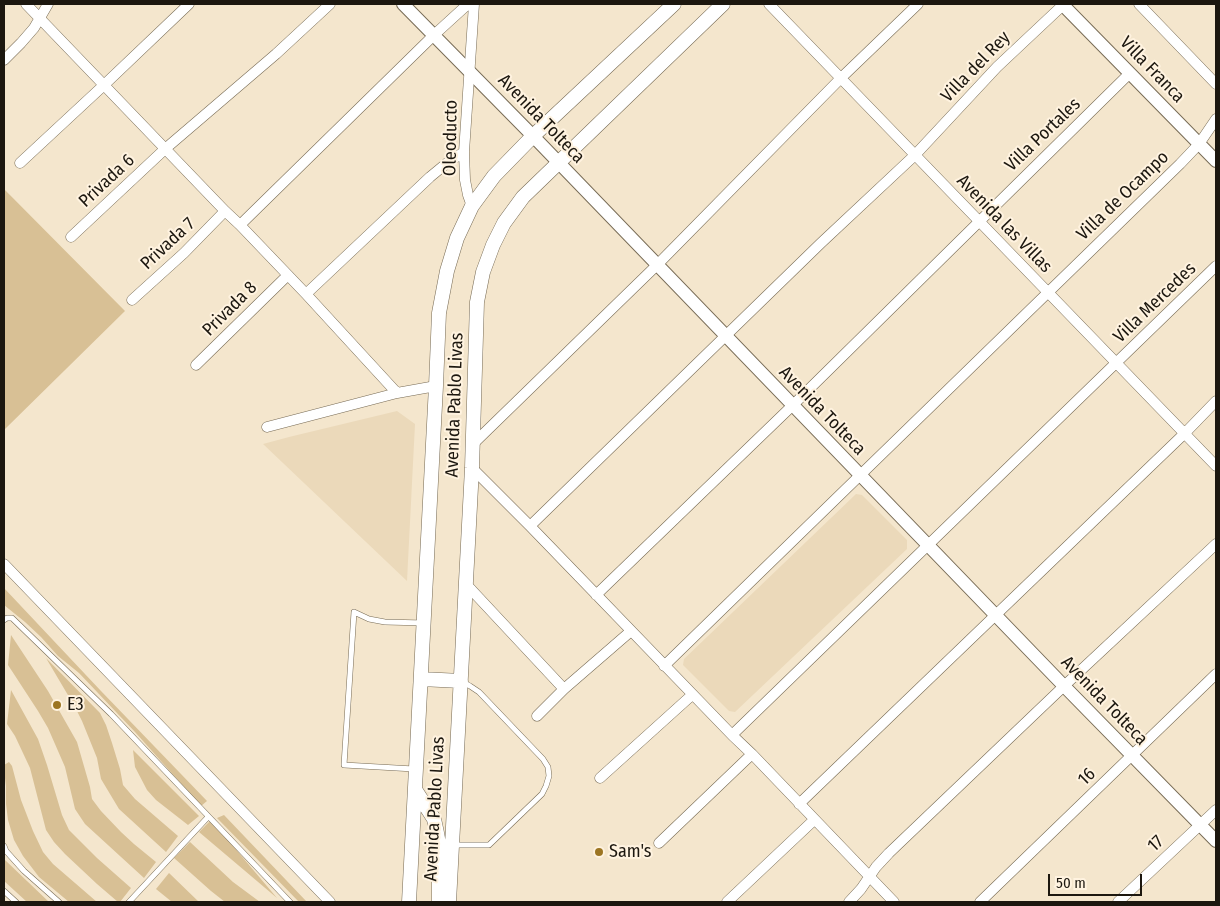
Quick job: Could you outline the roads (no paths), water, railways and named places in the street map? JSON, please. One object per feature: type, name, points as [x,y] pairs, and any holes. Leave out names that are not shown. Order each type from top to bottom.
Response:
[{"type":"main road","name":"Avenida Pablo Livas","points":[[409,902],[439,313],[447,271],[457,238],[472,206],[494,176],[533,136],[674,4]]},
{"type":"main road","name":"Avenida Pablo Livas","points":[[449,902],[472,468],[477,302],[483,272],[504,223],[523,198],[723,4]]},
{"type":"main road","points":[[421,679],[460,681]]},
{"type":"main road","points":[[416,791],[434,819],[439,844],[440,902]]},
{"type":"street","points":[[26,4],[288,275],[398,393]]},
{"type":"street","points":[[4,60],[34,28],[48,4]]},
{"type":"street","points":[[20,163],[189,4]]},
{"type":"street","name":"Privada 6","points":[[71,237],[165,149],[276,54],[330,4]]},
{"type":"street","name":"Avenida Tolteca","points":[[403,4],[1216,841]]},
{"type":"street","points":[[240,225],[468,4]]},
{"type":"street","name":"Oleoducto","points":[[472,206],[465,180],[464,152],[474,4]]},
{"type":"street","name":"Avenida las Villas","points":[[769,4],[1216,466]]},
{"type":"street","points":[[473,444],[657,265],[841,78],[918,4]]},
{"type":"street","name":"Villa Franca","points":[[1063,4],[1216,161]]},
{"type":"street","name":"Villa del Rey","points":[[530,526],[821,243],[915,155],[997,68],[1063,4]]},
{"type":"street","points":[[1139,4],[1216,84]]},
{"type":"street","name":"Villa Portales","points":[[596,595],[793,405],[1130,73]]},
{"type":"street","name":"Villa de Ocampo","points":[[664,666],[1180,164],[1199,144],[1216,119]]},
{"type":"street","points":[[306,294],[430,176],[447,162],[464,152]]},
{"type":"street","name":"Privada 7","points":[[132,300],[184,253],[225,211]]},
{"type":"street","name":"Villa Mercedes","points":[[732,735],[1216,266]]},
{"type":"street","name":"Privada 8","points":[[196,366],[288,275]]},
{"type":"street","points":[[266,427],[398,393],[436,386]]},
{"type":"street","points":[[799,804],[1216,401]]},
{"type":"street","points":[[472,468],[894,902]]},
{"type":"street","points":[[849,902],[889,853],[1216,544]]},
{"type":"street","points":[[4,564],[330,902]]},
{"type":"street","points":[[465,582],[564,689]]},
{"type":"street","points":[[536,716],[631,631]]},
{"type":"street","name":"16","points":[[980,902],[1216,674]]},
{"type":"street","points":[[600,778],[692,695]]},
{"type":"street","points":[[660,842],[752,754]]},
{"type":"street","name":"17","points":[[1118,902],[1216,810]]},
{"type":"street","points":[[727,902],[814,820]]},
{"type":"lane","points":[[417,769],[344,765],[354,612],[369,619],[385,622],[424,624]]},
{"type":"lane","points":[[4,620],[12,618],[111,714],[290,902]]},
{"type":"lane","points":[[452,845],[489,845],[542,794],[549,776],[548,767],[544,759],[480,692],[460,681]]},
{"type":"lane","points":[[129,902],[208,817]]},
{"type":"lane","points":[[4,846],[6,851],[24,871],[60,902]]},
{"type":"lane","points":[[4,891],[16,902]]},
{"type":"place","name":"E3","points":[[57,705]]},
{"type":"place","name":"Sam's","points":[[599,852]]}]
